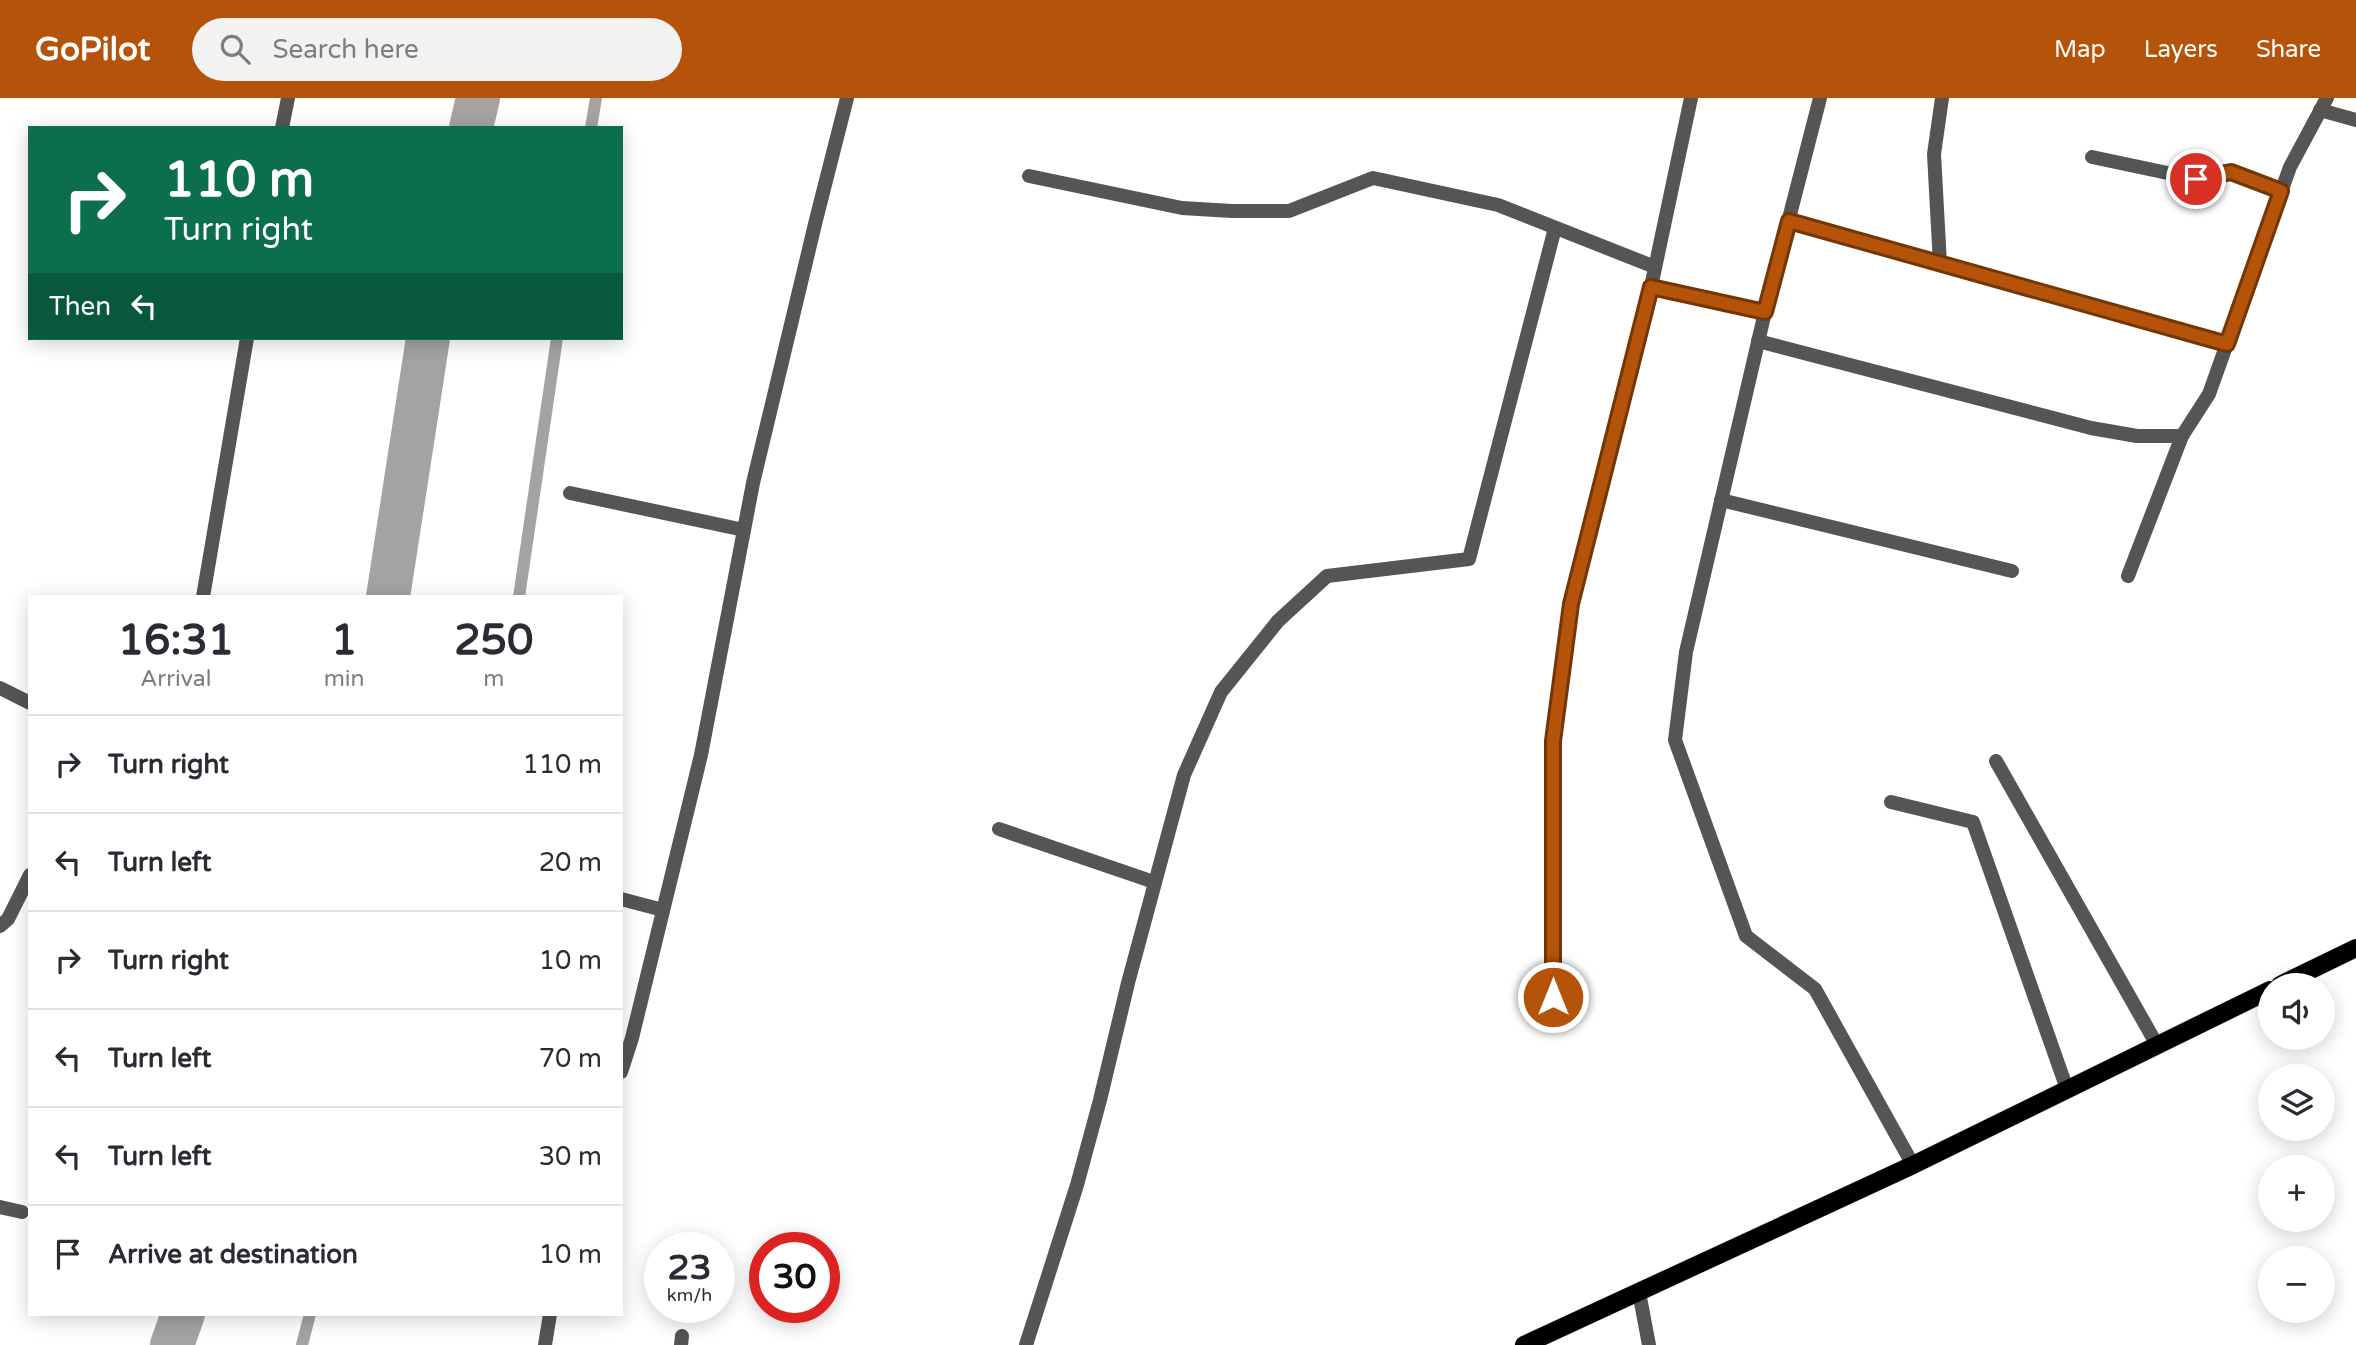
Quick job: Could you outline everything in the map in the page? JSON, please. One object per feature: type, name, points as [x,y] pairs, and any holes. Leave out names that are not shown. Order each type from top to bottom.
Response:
[{"type":"main road","points":[[2305,973],[2356,948]]},
{"type":"main road","points":[[1524,1345],[1913,1165],[2258,996]]},
{"type":"street","points":[[282,126],[288,98]]},
{"type":"street","points":[[623,1066],[701,755],[744,530],[812,233],[847,98]]},
{"type":"street","points":[[1553,997],[1553,741],[1571,604],[1651,287],[1691,98]]},
{"type":"street","points":[[1821,98],[1765,312],[1686,652],[1675,740],[1746,936],[1815,989],[1913,1165]]},
{"type":"street","points":[[1940,264],[1934,154],[1942,98]]},
{"type":"street","points":[[2129,576],[2182,436],[2209,394],[2290,167],[2323,104],[2356,120]]},
{"type":"street","points":[[2092,158],[2196,179],[2231,172],[2281,191]]},
{"type":"street","points":[[1028,176],[1182,208],[1232,211],[1289,211],[1373,178],[1498,205],[1655,267]]},
{"type":"street","points":[[1789,221],[2227,344]]},
{"type":"street","points":[[1026,1345],[1077,1185],[1184,775],[1222,692],[1278,621],[1327,576],[1469,559],[1555,228]]},
{"type":"street","points":[[1651,287],[1765,312]]},
{"type":"street","points":[[203,595],[247,340]]},
{"type":"street","points":[[1758,341],[2091,428],[2137,436],[2182,436]]},
{"type":"street","points":[[570,493],[744,530]]},
{"type":"street","points":[[1721,500],[2012,571]]},
{"type":"street","points":[[0,688],[28,702]]},
{"type":"street","points":[[1996,761],[2157,1045]]},
{"type":"street","points":[[1891,802],[1973,822],[2067,1089]]},
{"type":"street","points":[[999,829],[1154,882]]},
{"type":"street","points":[[0,926],[8,919],[28,879]]},
{"type":"street","points":[[623,900],[663,910]]},
{"type":"street","points":[[0,1207],[22,1212]]},
{"type":"street","points":[[1639,1292],[1649,1345]]},
{"type":"street","points":[[545,1345],[550,1316]]},
{"type":"waterway","points":[[471,126],[478,98]]},
{"type":"waterway","points":[[591,126],[596,98]]},
{"type":"waterway","points":[[388,595],[428,340]]},
{"type":"waterway","points":[[519,595],[557,340]]},
{"type":"waterway","points":[[172,1345],[182,1316]]},
{"type":"waterway","points":[[302,1345],[309,1316]]},
{"type":"route","points":[[1553,997],[1553,741],[1571,604],[1651,287],[1765,312],[1789,221],[2227,344],[2281,191],[2231,172],[2196,179]]}]
